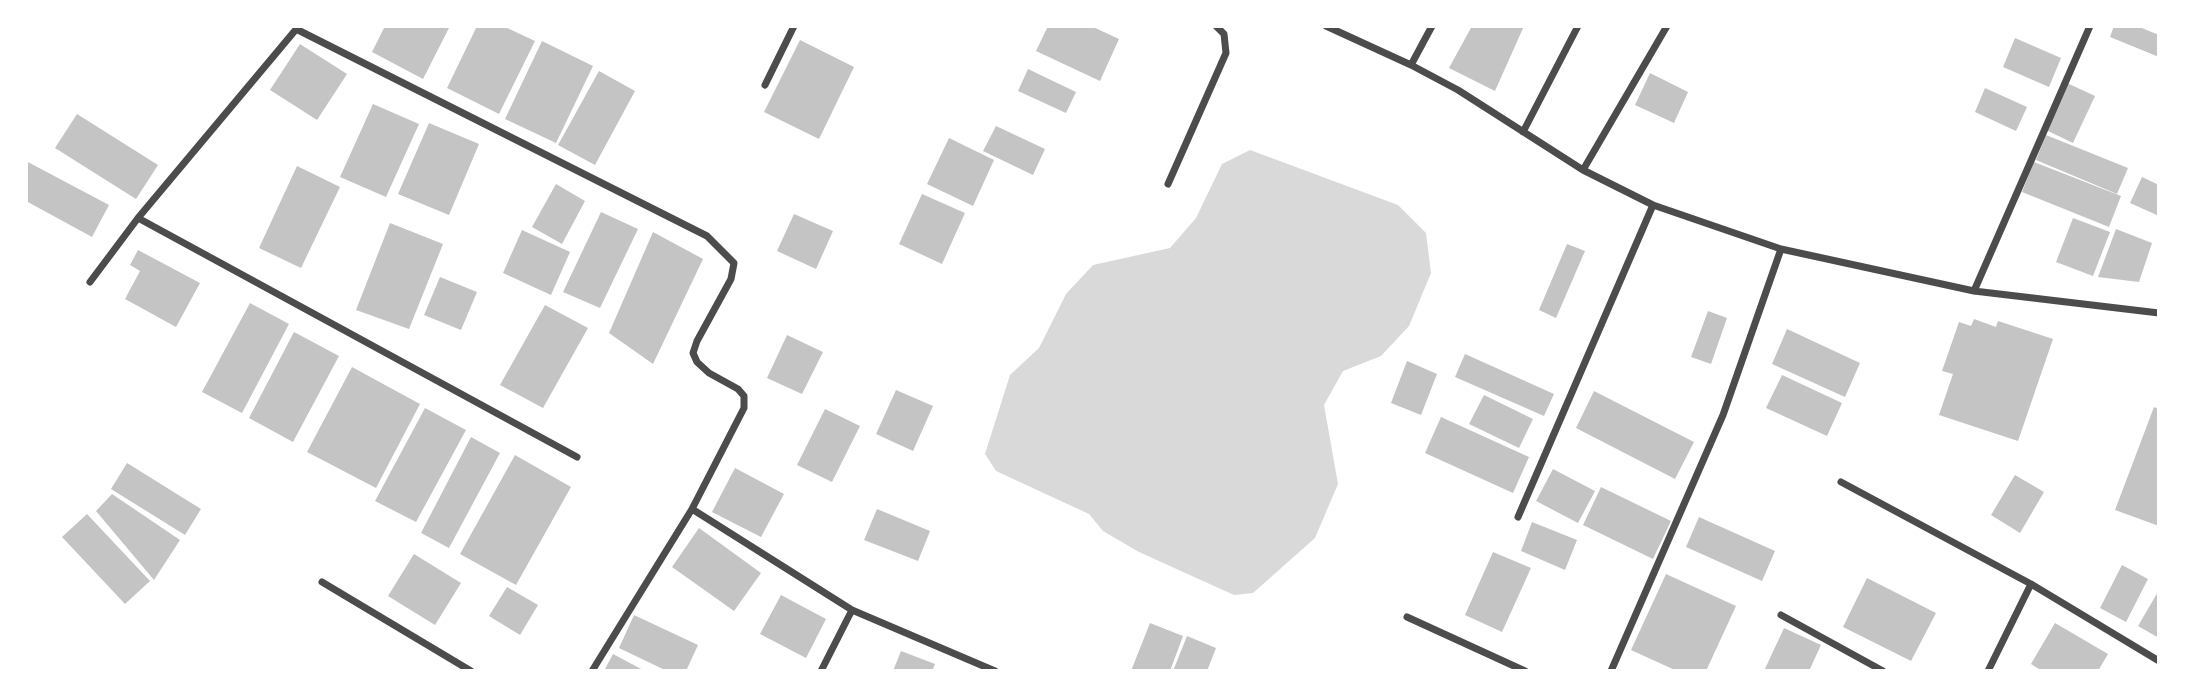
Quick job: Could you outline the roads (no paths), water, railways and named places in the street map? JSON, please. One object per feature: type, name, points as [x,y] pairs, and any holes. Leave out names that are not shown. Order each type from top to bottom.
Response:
[{"type":"street","points":[[765,86],[794,26]]},
{"type":"street","points":[[1168,184],[1226,53],[1224,34],[1216,26]]},
{"type":"street","points":[[1326,26],[1458,90],[1583,170],[1653,205],[1781,249],[1973,291],[2159,313]]},
{"type":"street","points":[[1411,65],[1432,26]]},
{"type":"street","points":[[1523,132],[1578,26]]},
{"type":"street","points":[[1583,170],[1667,26]]},
{"type":"street","points":[[1973,291],[2090,26]]},
{"type":"street","points":[[90,282],[138,218],[297,27],[708,236],[734,263],[731,279],[696,341],[693,353],[697,362],[709,373],[738,389],[744,396],[744,408],[692,509],[592,671]]},
{"type":"street","points":[[1518,517],[1653,205]]},
{"type":"street","points":[[138,218],[577,457]]},
{"type":"street","points":[[1611,671],[1723,415],[1781,249]]},
{"type":"street","points":[[1841,482],[2031,584],[2159,661]]},
{"type":"street","points":[[692,509],[852,610],[995,671]]},
{"type":"street","points":[[322,582],[471,671]]},
{"type":"street","points":[[1989,671],[2031,584]]},
{"type":"street","points":[[821,671],[852,610]]},
{"type":"street","points":[[1781,615],[1883,671]]},
{"type":"street","points":[[1408,617],[1525,671]]}]
